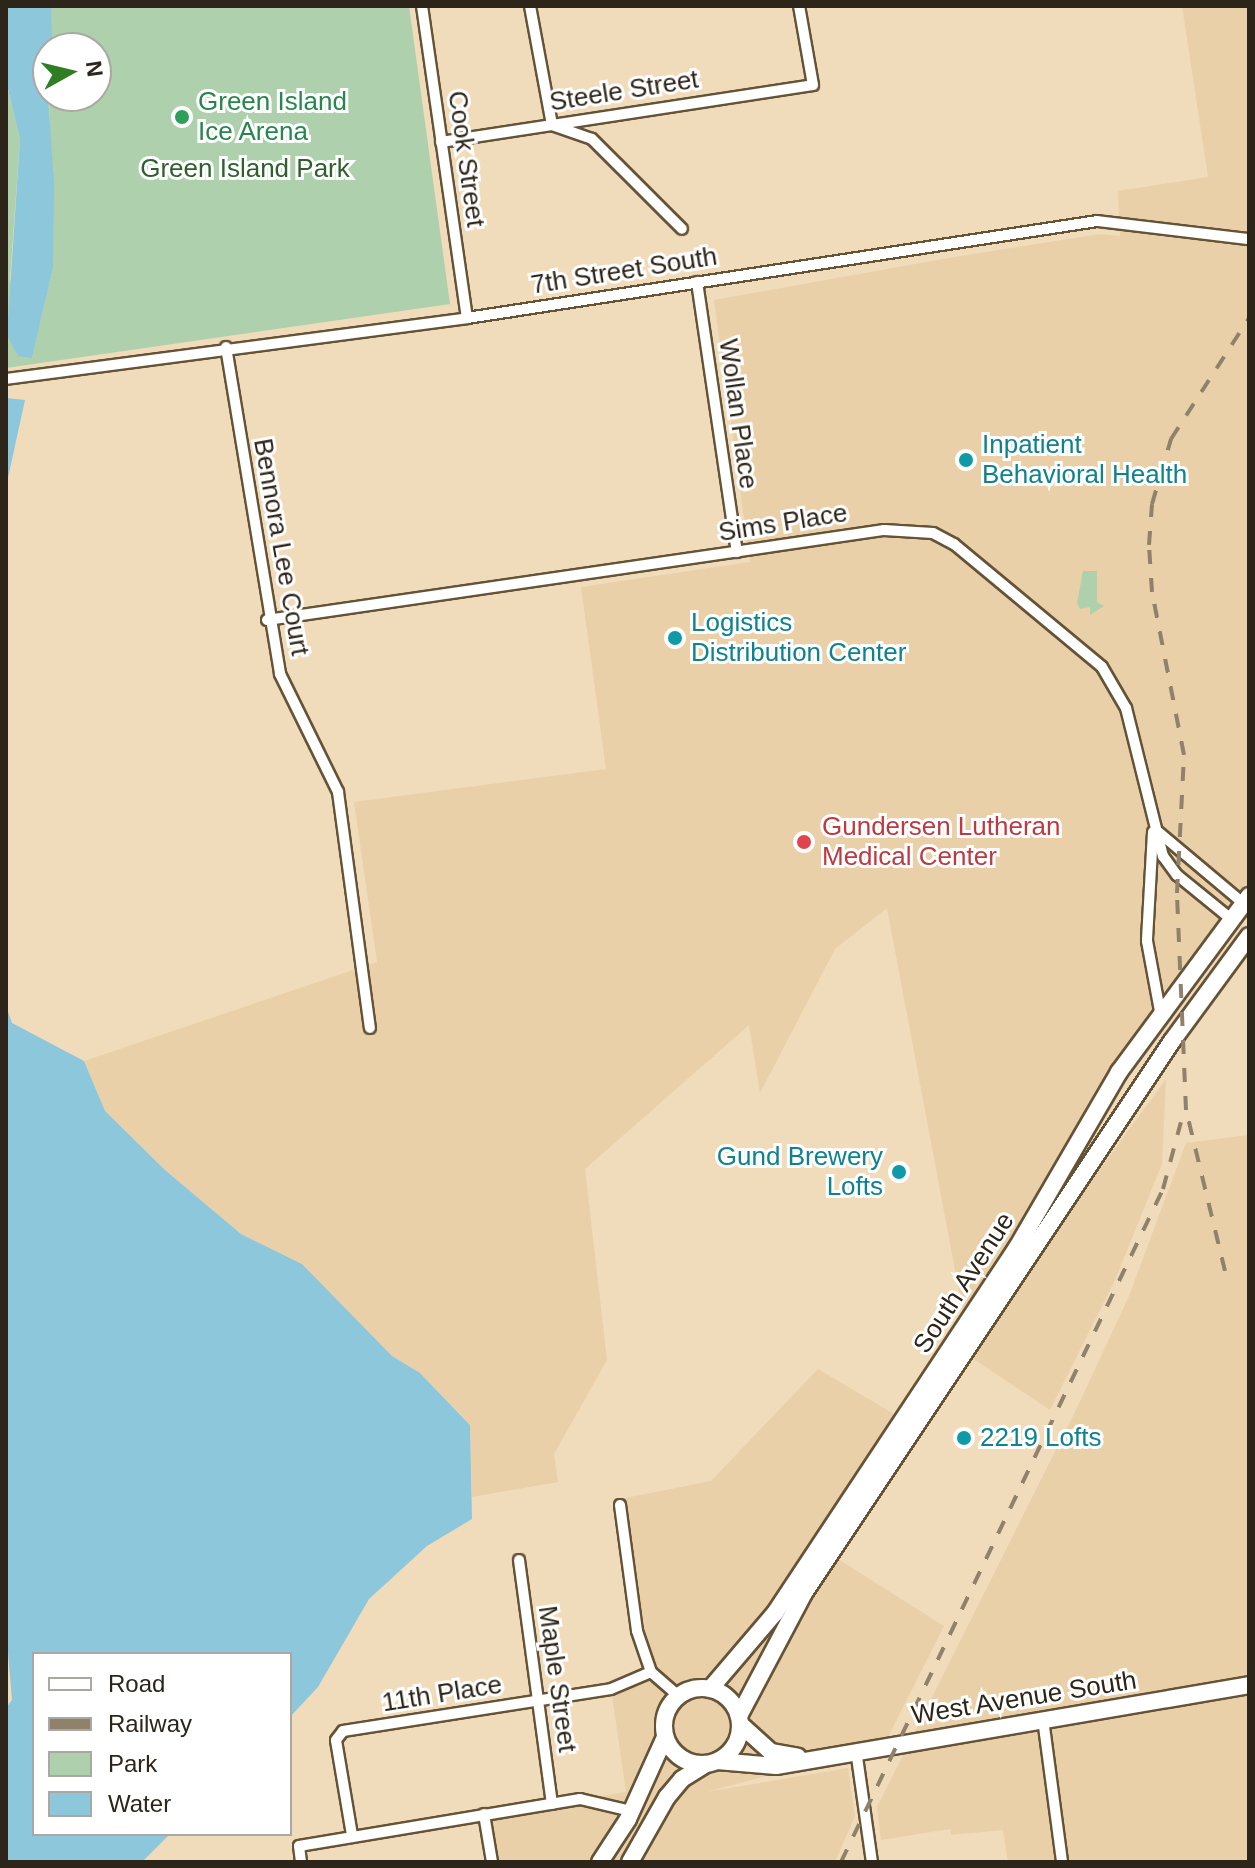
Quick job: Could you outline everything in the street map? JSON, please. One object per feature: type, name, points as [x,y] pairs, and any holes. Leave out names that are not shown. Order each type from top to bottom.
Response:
[{"type":"main road","name":"South Avenue","points":[[710,1689],[775,1613],[910,1411],[1160,1011],[1246,900]]},
{"type":"main road","name":"South Avenue","points":[[630,1862],[682,1779],[734,1746],[739,1720],[804,1593],[1172,1041],[1249,936]]},
{"type":"main road","name":"West Avenue South","points":[[713,1762],[755,1768],[1249,1685]]},
{"type":"main road","points":[[600,1862],[631,1811],[665,1737],[667,1710],[679,1696],[710,1689],[725,1696],[739,1720]]},
{"type":"main road","name":"West Avenue South","points":[[739,1720],[771,1752],[808,1758]]},
{"type":"main road","points":[[665,1737],[685,1760],[713,1762]]},
{"type":"street","name":"Cook Street","points":[[422,6],[467,318]]},
{"type":"street","points":[[530,6],[552,125],[592,139],[682,229]]},
{"type":"street","name":"Steele Street","points":[[441,142],[813,85],[799,6]]},
{"type":"street","name":"7th Street South","points":[[6,379],[226,347],[467,318],[1097,221],[1249,239]]},
{"type":"street","name":"Wollan Place","points":[[697,282],[737,552]]},
{"type":"street","name":"Bennora Lee Court","points":[[226,347],[267,620],[280,674],[338,792],[370,1028]]},
{"type":"street","name":"Sims Place","points":[[267,620],[903,528],[946,538],[1097,663],[1114,684],[1131,726],[1151,818],[1163,856],[1177,875],[1231,919]]},
{"type":"street","name":"Sims Place","points":[[1151,818],[1147,941],[1160,1011]]},
{"type":"street","name":"Sims Place","points":[[1156,830],[1246,900]]},
{"type":"street","points":[[620,1505],[637,1631],[651,1672],[679,1696]]},
{"type":"street","name":"Maple Street","points":[[519,1560],[552,1804]]},
{"type":"street","name":"11th Place","points":[[352,1835],[336,1740],[343,1731],[611,1689],[651,1672]]},
{"type":"street","points":[[1043,1719],[1062,1862]]},
{"type":"street","points":[[856,1750],[872,1862]]},
{"type":"street","points":[[301,1862],[299,1846],[484,1814],[595,1800],[631,1811]]},
{"type":"street","points":[[484,1814],[492,1862]]},
{"type":"shaded area","name":"Gundersen Lutheran Medical Center","points":[[1182,6],[1249,6],[1249,886],[1245,884],[1185,969],[964,1318],[887,908],[835,949],[760,1093],[749,1025],[585,1169],[607,1360],[554,1454],[558,1482],[472,1497],[470,1424],[420,1373],[392,1356],[302,1264],[241,1234],[165,1170],[105,1111],[84,1061],[377,962],[354,802],[606,769],[581,587],[750,562],[714,300],[1100,234],[1120,236],[1118,191],[1208,177]]},
{"type":"shaded area","points":[[1166,1079],[1162,1164],[1115,1280],[1050,1410],[972,1358],[1022,1276]]},
{"type":"shaded area","points":[[1249,1135],[1249,1862],[1008,1862],[1003,1830],[951,1835],[950,1829],[881,1840],[877,1807],[1077,1408],[1129,1296],[1186,1143]]},
{"type":"shaded area","points":[[818,1369],[894,1414],[811,1542],[944,1626],[884,1745],[706,1792],[848,1768],[855,1816],[835,1862],[492,1862],[484,1814],[626,1792],[611,1689],[651,1672],[615,1500],[711,1481]]},
{"type":"green space","name":"Green Island Park","points":[[51,6],[409,6],[450,304],[6,368],[6,81],[20,139],[10,279],[32,357],[53,268],[49,112],[112,112],[112,32],[50,32]]},
{"type":"green space","points":[[1083,571],[1097,571],[1097,602],[1104,606],[1090,615],[1090,607],[1080,609],[1077,603]]},
{"type":"water","points":[[6,6],[51,6],[52,32],[32,32],[32,112],[49,112],[54,184],[53,268],[32,358],[18,356],[7,335],[20,139],[6,81]]},
{"type":"water","points":[[6,398],[25,400],[6,487]]},
{"type":"water","points":[[6,1006],[12,1023],[84,1061],[105,1111],[165,1170],[241,1234],[302,1264],[392,1356],[420,1373],[470,1425],[472,1519],[427,1546],[369,1599],[318,1687],[292,1715],[292,1652],[32,1652],[32,1836],[168,1836],[142,1862],[6,1862],[6,1708],[12,1700],[6,1629]]},
{"type":"railway","points":[[1225,1271],[1186,1110],[1177,893],[1184,755],[1152,592],[1149,545],[1152,504],[1171,439],[1249,318]]},
{"type":"railway","points":[[841,1862],[1163,1189],[1181,1122]]},
{"type":"place","name":"Green Island Ice Arena","points":[[182,117]]},
{"type":"place","name":"Inpatient Behavioral Health","points":[[966,460]]},
{"type":"place","name":"Logistics Distribution Center","points":[[675,638]]},
{"type":"place","name":"Gundersen Lutheran Medical Center","points":[[804,842]]},
{"type":"place","name":"Gund Brewery Lofts","points":[[899,1172]]},
{"type":"place","name":"2219 Lofts","points":[[964,1438]]}]
